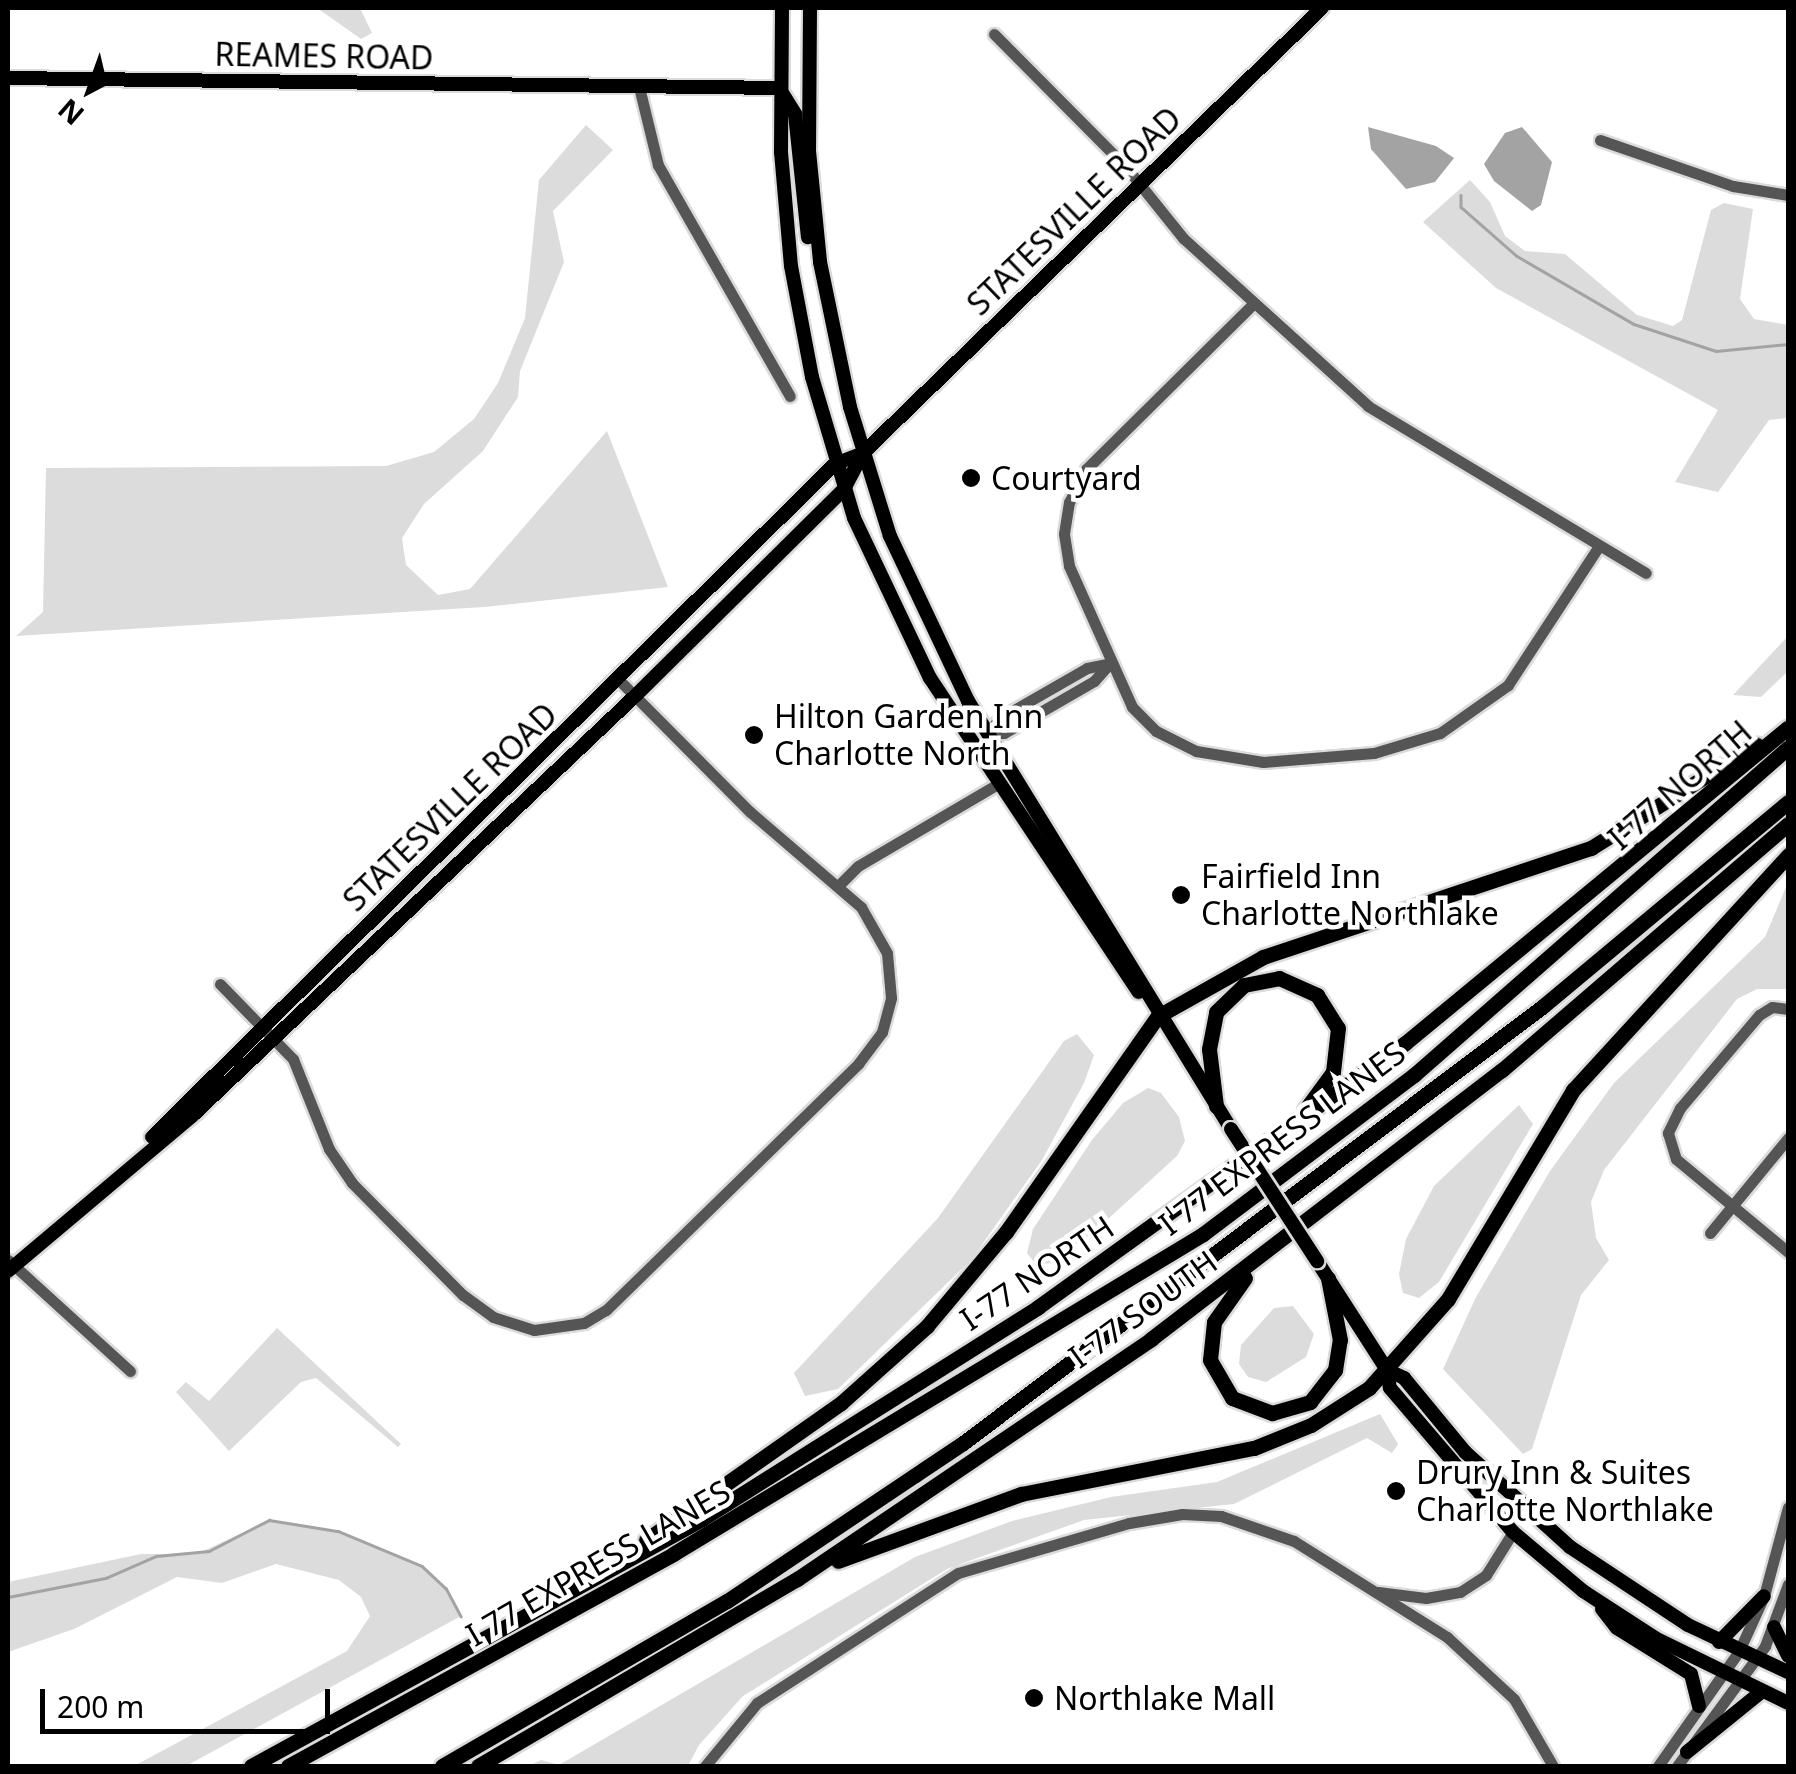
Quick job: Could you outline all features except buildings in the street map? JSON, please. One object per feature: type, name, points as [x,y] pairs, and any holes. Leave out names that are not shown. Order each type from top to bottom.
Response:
[{"type":"highway","points":[[572,1591],[814,1423],[904,1349],[986,1258],[1158,1016],[1264,957],[1591,848],[1788,726]]},
{"type":"highway","name":"I-77 NORTH","points":[[251,1766],[572,1591],[890,1404],[1285,1133],[1558,924],[1788,726]]},
{"type":"highway","name":"I 77 EXPRESS LANES","points":[[288,1766],[674,1554],[1073,1318],[1218,1224],[1414,1076],[1788,748]]},
{"type":"highway","name":"I 77 EXPRESS LANES","points":[[442,1766],[728,1601],[977,1433],[1542,1007],[1788,802]]},
{"type":"highway","name":"I-77 SOUTH","points":[[478,1766],[798,1579],[1265,1255],[1557,1025],[1788,824]]},
{"type":"highway","points":[[798,1579],[904,1532],[1009,1498],[1274,1441],[1329,1414],[1387,1370],[1461,1280],[1560,1106],[1788,855]]},
{"type":"highway","points":[[1216,1106],[1208,1050],[1216,1012],[1252,981],[1296,982],[1328,1006],[1340,1044],[1329,1080],[1285,1133]]},
{"type":"highway","points":[[1265,1255],[1224,1304],[1209,1342],[1216,1378],[1247,1407],[1292,1410],[1331,1380],[1340,1340],[1328,1278]]},
{"type":"main road","points":[[782,8],[780,88],[791,266],[835,464],[902,629],[1105,949],[1158,1016],[1387,1370],[1390,1388],[1427,1438],[1513,1532],[1596,1600],[1722,1674],[1788,1702]]},
{"type":"main road","points":[[810,8],[809,151],[826,299]]},
{"type":"main road","name":"STATESVILLE ROAD","points":[[10,1266],[273,1031],[635,696],[844,489],[863,453],[1322,8]]},
{"type":"main road","name":"REAMES ROAD","points":[[8,78],[780,88]]},
{"type":"main road","points":[[780,88],[795,114],[804,214],[863,453],[903,568],[987,734],[1119,940],[1158,1016]]},
{"type":"main road","name":"STATESVILLE ROAD","points":[[273,1031],[835,464],[863,453]]},
{"type":"main road","points":[[532,793],[565,744],[563,736]]},
{"type":"main road","points":[[517,808],[512,798],[536,762]]},
{"type":"main road","points":[[1387,1370],[1404,1378],[1465,1452],[1542,1525],[1628,1589],[1718,1642],[1788,1672]]},
{"type":"main road","points":[[1718,1642],[1764,1596]]},
{"type":"main road","points":[[1596,1600],[1616,1628],[1690,1674],[1700,1706]]},
{"type":"main road","points":[[1774,1627],[1788,1656]]},
{"type":"main road","points":[[1688,1752],[1761,1692]]},
{"type":"street","points":[[994,34],[1139,184],[1183,238],[1380,415],[1646,573]]},
{"type":"street","points":[[639,87],[658,165],[790,396]]},
{"type":"street","points":[[1600,140],[1734,186],[1788,195]]},
{"type":"street","points":[[1254,303],[1086,469],[1069,502],[1065,552],[1110,663],[1144,721],[1196,751],[1263,762],[1394,750],[1465,719],[1508,686],[1599,546]]},
{"type":"street","points":[[987,734],[1000,718],[1087,668],[1110,663]]},
{"type":"street","points":[[220,984],[273,1031],[352,1183],[463,1295],[511,1325],[554,1330],[584,1323],[645,1276],[882,1032],[891,998],[888,953],[862,907],[750,812],[618,679]]},
{"type":"street","points":[[838,886],[858,866],[998,784]]},
{"type":"street","points":[[1788,1009],[1772,1007],[1759,1015],[1680,1108],[1668,1133],[1676,1159],[1788,1252]]},
{"type":"street","points":[[1710,1233],[1788,1138]]},
{"type":"street","points":[[10,1266],[130,1371]]},
{"type":"street","points":[[1658,1766],[1739,1651],[1764,1596],[1788,1507]]},
{"type":"street","points":[[704,1766],[756,1703],[958,1573],[1120,1525],[1182,1514],[1221,1516],[1294,1541],[1470,1656],[1514,1699],[1553,1766]]},
{"type":"street","points":[[1374,1591],[1426,1598],[1460,1592],[1486,1575],[1513,1532]]},
{"type":"street","points":[[1677,1766],[1756,1658],[1774,1627],[1788,1584]]},
{"type":"shaded area","points":[[317,8],[360,8],[372,33],[361,39]]},
{"type":"shaded area","points":[[586,125],[613,150],[553,211],[564,262],[520,371],[518,397],[483,451],[424,504],[402,538],[406,565],[438,595],[470,589],[607,431],[668,587],[484,607],[16,636],[43,612],[46,468],[386,466],[434,452],[474,419],[498,383],[525,318],[539,180]]},
{"type":"shaded area","points":[[1368,127],[1436,146],[1454,158],[1435,182],[1406,189],[1371,149]]},
{"type":"shaded area","points":[[1522,127],[1552,162],[1541,205],[1532,211],[1494,181],[1484,164],[1505,133]]},
{"type":"shaded area","points":[[1470,180],[1490,202],[1505,236],[1525,251],[1565,254],[1637,315],[1673,326],[1682,320],[1711,210],[1724,203],[1753,209],[1740,299],[1754,319],[1788,325],[1788,418],[1769,420],[1718,492],[1675,482],[1718,410],[1496,288],[1423,222]]},
{"type":"shaded area","points":[[1788,636],[1788,671],[1761,697],[1733,695]]},
{"type":"shaded area","points":[[1788,882],[1788,989],[1757,989],[1737,999],[1604,1170],[1591,1202],[1596,1238],[1609,1260],[1581,1295],[1532,1449],[1523,1454],[1443,1369],[1476,1297],[1550,1171],[1614,1083],[1765,937]]},
{"type":"shaded area","points":[[1077,1034],[1094,1055],[1084,1083],[1042,1160],[971,1260],[838,1389],[805,1396],[794,1373],[938,1218],[1064,1041]]},
{"type":"shaded area","points":[[1148,1088],[1161,1093],[1179,1117],[1185,1141],[1177,1156],[1096,1230],[1051,1263],[1036,1265],[1027,1253],[1033,1229],[1092,1140],[1123,1103]]},
{"type":"shaded area","points":[[1519,1105],[1533,1124],[1439,1282],[1419,1298],[1403,1293],[1399,1274],[1406,1239],[1434,1186]]},
{"type":"shaded area","points":[[1293,1306],[1314,1334],[1306,1357],[1266,1382],[1248,1377],[1239,1364],[1241,1345],[1274,1308]]},
{"type":"shaded area","points":[[277,1328],[401,1444],[398,1447],[316,1378],[301,1382],[229,1451],[176,1392],[186,1382],[209,1401]]},
{"type":"shaded area","points":[[1380,1414],[1398,1444],[1392,1453],[1367,1438],[1234,1504],[1084,1520],[947,1569],[743,1696],[699,1745],[688,1766],[529,1766],[541,1760],[559,1765],[915,1557],[1012,1521],[1111,1497],[1217,1482]]},
{"type":"shaded area","points":[[269,1520],[338,1531],[422,1566],[446,1588],[461,1616],[186,1766],[134,1766],[347,1651],[370,1616],[361,1597],[339,1580],[276,1564],[222,1583],[177,1577],[74,1629],[8,1652],[8,1582],[141,1554],[197,1554]]},
{"type":"waterway","points":[[1461,195],[1461,207],[1517,256],[1634,324],[1716,351],[1788,344]]},
{"type":"waterway","points":[[8,1597],[106,1578],[156,1556],[209,1551],[269,1520],[338,1531],[422,1566],[446,1588],[461,1616]]},
{"type":"place","name":"Courtyard","points":[[971,478]]},
{"type":"place","name":"Hilton Garden Inn Charlotte North","points":[[754,735]]},
{"type":"place","name":"Fairfield Inn Charlotte Northlake","points":[[1181,895]]},
{"type":"place","name":"Drury Inn & Suites Charlotte Northlake","points":[[1396,1491]]},
{"type":"place","name":"Northlake Mall","points":[[1034,1698]]}]
